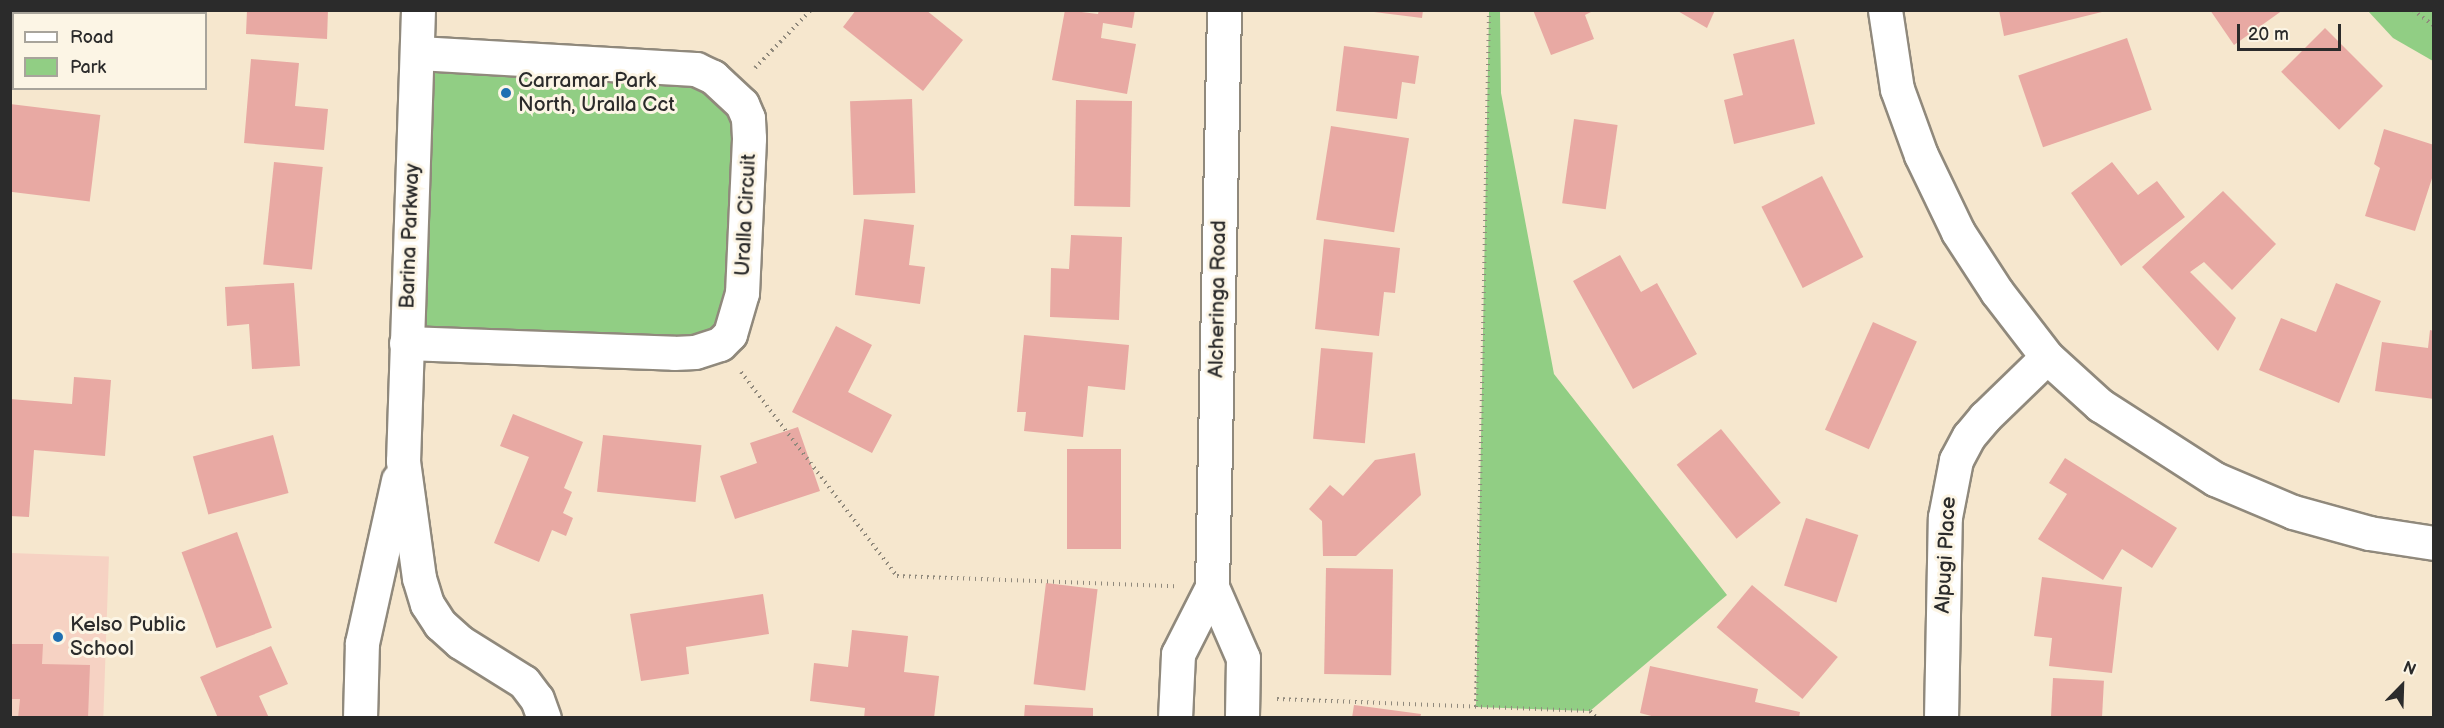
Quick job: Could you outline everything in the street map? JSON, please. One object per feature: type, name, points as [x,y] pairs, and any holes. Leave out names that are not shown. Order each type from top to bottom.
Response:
[{"type":"street","name":"Barina Parkway","points":[[418,10],[403,461],[419,578],[427,604],[440,624],[460,642],[524,682],[537,699],[544,717]]},
{"type":"street","name":"Alcheringa Road","points":[[1224,10],[1212,587],[1243,657],[1243,708]]},
{"type":"street","points":[[1885,10],[1897,89],[1921,155],[1958,232],[1997,292],[2047,357],[2100,405],[2215,479],[2293,512],[2369,533],[2433,543]]},
{"type":"street","name":"Uralla Circuit","points":[[417,53],[680,66],[713,77],[732,93],[748,118],[742,292],[730,334],[720,344]]},
{"type":"street","points":[[406,343],[674,353],[695,352],[720,344]]},
{"type":"street","name":"Alpugi Place","points":[[1941,717],[1945,517],[1956,460],[1969,436],[1985,417],[2047,357]]},
{"type":"street","name":"Barina Parkway","points":[[360,717],[362,643],[369,603],[403,461]]},
{"type":"street","name":"Alcheringa Road","points":[[1175,717],[1178,654],[1212,587]]},
{"type":"path","points":[[732,93],[811,10]]},
{"type":"path","points":[[1476,707],[1489,10]]},
{"type":"path","points":[[2413,10],[2433,26]]},
{"type":"path","points":[[720,344],[897,576],[1212,587]]},
{"type":"path","points":[[1243,708],[1476,707],[1590,711],[1597,717]]},
{"type":"shaded area","name":"Kelso Public School","points":[[11,553],[109,556],[103,718],[10,718]]},
{"type":"green space","points":[[1500,10],[1501,93],[1554,374],[1727,595],[1590,711],[1476,707],[1489,11]]},
{"type":"green space","points":[[2368,11],[2433,11],[2433,61],[2393,38]]},
{"type":"green space","points":[[417,53],[680,66],[748,118],[720,344],[406,343]]},
{"type":"building","points":[[247,10],[328,10],[327,39],[246,34]]},
{"type":"building","points":[[856,10],[926,10],[963,40],[923,91],[843,27]]},
{"type":"building","points":[[1065,10],[1098,14],[1099,10],[1135,10],[1132,28],[1103,23],[1101,38],[1136,44],[1127,94],[1052,80]]},
{"type":"building","points":[[1358,10],[1423,10],[1422,18]]},
{"type":"building","points":[[1533,10],[1595,10],[1585,15],[1594,39],[1551,55]]},
{"type":"building","points":[[1676,10],[1715,10],[1707,28]]},
{"type":"building","points":[[1999,10],[2106,10],[2106,11],[2004,36]]},
{"type":"building","points":[[2210,10],[2283,10],[2234,45]]},
{"type":"building","points":[[2325,28],[2383,86],[2339,130],[2281,72]]},
{"type":"building","points":[[2127,38],[2152,110],[2043,147],[2018,75]]},
{"type":"building","points":[[1794,39],[1815,124],[1734,144],[1724,100],[1743,95],[1733,54]]},
{"type":"building","points":[[1344,46],[1419,56],[1415,84],[1402,82],[1397,119],[1336,111]]},
{"type":"building","points":[[251,59],[299,63],[295,106],[328,109],[324,150],[244,143]]},
{"type":"building","points":[[912,99],[915,193],[853,195],[850,101]]},
{"type":"building","points":[[1076,100],[1132,101],[1130,207],[1074,206]]},
{"type":"building","points":[[10,104],[100,115],[90,201],[10,192]]},
{"type":"building","points":[[1574,119],[1618,125],[1606,209],[1562,203]]},
{"type":"building","points":[[1331,126],[1409,138],[1394,232],[1316,220]]},
{"type":"building","points":[[2384,129],[2434,145],[2434,172],[2415,231],[2365,216],[2380,168],[2374,164]]},
{"type":"building","points":[[274,162],[323,167],[312,270],[263,264]]},
{"type":"building","points":[[2112,162],[2138,195],[2157,181],[2185,217],[2121,266],[2071,193]]},
{"type":"building","points":[[1822,176],[1863,257],[1803,288],[1761,207]]},
{"type":"building","points":[[2223,191],[2276,244],[2232,290],[2204,262],[2190,272],[2236,318],[2218,351],[2142,267]]},
{"type":"building","points":[[864,219],[914,225],[909,265],[925,267],[920,304],[855,295]]},
{"type":"building","points":[[1071,235],[1122,237],[1119,320],[1050,317],[1051,268],[1069,269]]},
{"type":"building","points":[[1324,239],[1400,248],[1395,293],[1384,292],[1379,336],[1315,329]]},
{"type":"building","points":[[1620,255],[1641,292],[1657,283],[1697,354],[1633,389],[1573,281]]},
{"type":"building","points":[[294,283],[300,366],[252,369],[249,324],[227,326],[225,287]]},
{"type":"building","points":[[2336,283],[2381,301],[2339,403],[2259,370],[2281,318],[2316,332]]},
{"type":"building","points":[[1873,322],[1917,342],[1869,449],[1825,430]]},
{"type":"building","points":[[836,326],[872,345],[848,392],[892,415],[872,453],[792,412]]},
{"type":"building","points":[[2430,330],[2434,331],[2434,399],[2375,391],[2382,342],[2428,348]]},
{"type":"building","points":[[1024,335],[1129,345],[1125,390],[1088,386],[1083,437],[1024,431],[1026,412],[1017,412]]},
{"type":"building","points":[[1321,348],[1373,353],[1365,443],[1313,439]]},
{"type":"building","points":[[74,377],[111,380],[105,456],[34,450],[29,517],[10,516],[10,399],[72,404]]},
{"type":"building","points":[[513,414],[583,442],[564,488],[572,492],[563,513],[573,518],[566,536],[552,530],[539,562],[494,543],[529,457],[500,446]]},
{"type":"building","points":[[798,427],[820,491],[735,519],[720,476],[757,463],[750,443]]},
{"type":"building","points":[[1721,429],[1781,503],[1736,539],[1677,465]]},
{"type":"building","points":[[273,435],[289,493],[208,514],[193,456]]},
{"type":"building","points":[[603,435],[701,445],[695,502],[597,492]]},
{"type":"building","points":[[1067,449],[1121,449],[1121,549],[1067,549]]},
{"type":"building","points":[[1415,453],[1421,495],[1356,556],[1323,556],[1322,521],[1309,509],[1330,485],[1343,496],[1375,460]]},
{"type":"building","points":[[2065,458],[2177,528],[2152,568],[2122,549],[2103,580],[2038,539],[2067,494],[2049,483]]},
{"type":"building","points":[[1806,518],[1858,535],[1836,603],[1784,586]]},
{"type":"building","points":[[237,532],[272,628],[216,648],[182,552]]},
{"type":"building","points":[[1326,568],[1393,569],[1391,675],[1324,674]]},
{"type":"building","points":[[2042,577],[2122,587],[2112,673],[2049,666],[2052,638],[2034,636]]},
{"type":"building","points":[[1046,583],[1098,589],[1085,691],[1034,684]]},
{"type":"building","points":[[1752,585],[1838,657],[1802,699],[1717,627]]},
{"type":"building","points":[[763,594],[769,634],[686,647],[689,674],[641,681],[630,614]]},
{"type":"building","points":[[852,630],[908,636],[904,672],[939,676],[934,718],[864,718],[865,708],[810,701],[814,663],[848,667]]},
{"type":"building","points":[[10,644],[43,644],[42,664],[90,665],[88,718],[18,718],[20,699],[10,699]]},
{"type":"building","points":[[271,646],[288,684],[259,696],[269,718],[218,718],[200,677]]},
{"type":"building","points":[[1650,666],[1758,689],[1755,702],[1800,712],[1799,718],[1659,718],[1640,713]]},
{"type":"building","points":[[2053,678],[2104,681],[2102,718],[2051,718]]},
{"type":"building","points":[[1025,705],[1093,708],[1093,718],[1024,718]]},
{"type":"building","points":[[1354,705],[1421,714],[1420,718],[1352,718]]},
{"type":"place","name":"Carramar Park North, Uralla Cct","points":[[506,93]]},
{"type":"place","name":"Kelso Public School","points":[[58,637]]}]
